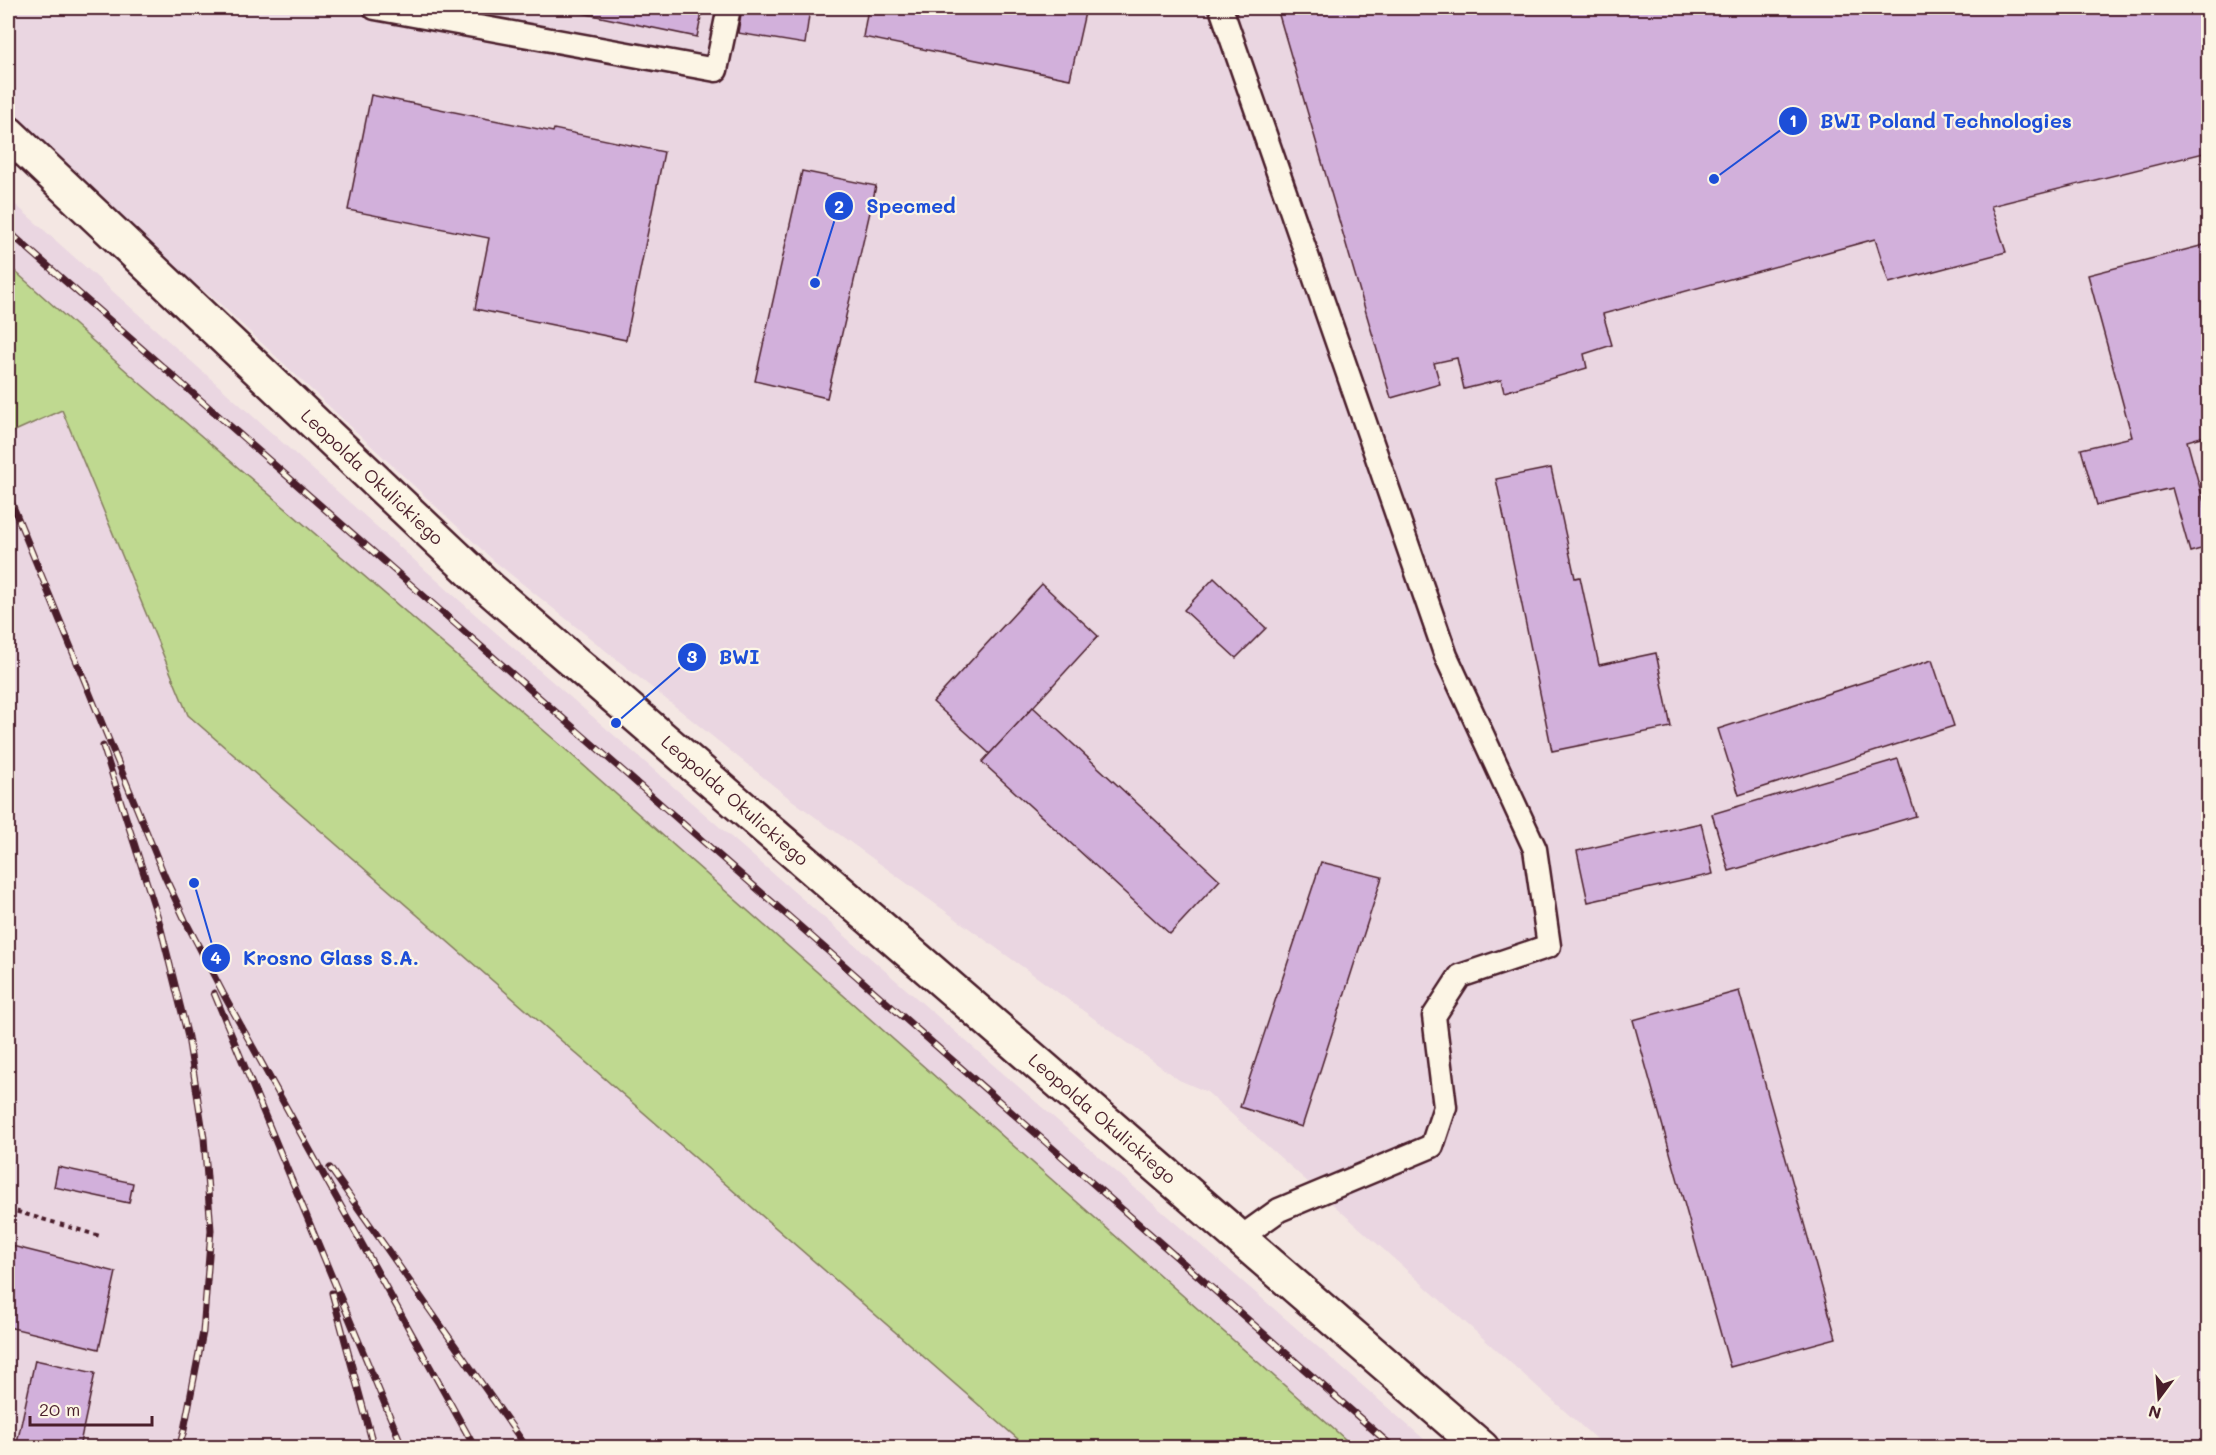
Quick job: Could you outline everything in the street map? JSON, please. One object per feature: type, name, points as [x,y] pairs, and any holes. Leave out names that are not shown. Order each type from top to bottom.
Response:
[{"type":"street","name":"Leopolda Okulickiego","points":[[8,133],[490,589],[1482,1448]]},
{"type":"lane","points":[[375,8],[716,70],[729,8]]},
{"type":"lane","points":[[1221,8],[1446,656],[1535,849],[1549,946],[1460,976],[1434,1016],[1445,1107],[1432,1146],[1279,1210],[1240,1238]]},
{"type":"path","points":[[8,1209],[100,1236]]},
{"type":"shaded area","points":[[8,8],[2208,8],[2208,1447],[1605,1447],[1207,1092],[1179,1080],[789,798],[493,560],[218,302],[147,247],[8,113]]},
{"type":"shaded area","points":[[8,198],[486,624],[1433,1447],[1354,1447],[556,741],[142,385],[8,265]]},
{"type":"shaded area","points":[[62,410],[188,715],[1027,1447],[8,1447],[8,434]]},
{"type":"green space","points":[[8,265],[142,385],[556,741],[1354,1447],[1027,1447],[188,715],[62,410],[8,434]]},
{"type":"building","points":[[558,8],[703,8],[697,37]]},
{"type":"building","points":[[742,8],[810,8],[805,44],[738,33]]},
{"type":"building","points":[[868,8],[1086,8],[1070,79],[863,37]]},
{"type":"building","points":[[1277,8],[2208,8],[2208,152],[1991,206],[2006,252],[1889,283],[1875,239],[1603,314],[1612,345],[1584,354],[1587,368],[1504,392],[1501,380],[1464,389],[1457,358],[1434,363],[1440,384],[1391,398]]},
{"type":"building","points":[[371,95],[664,152],[626,340],[475,309],[489,238],[348,210]]},
{"type":"building","points":[[802,171],[876,186],[827,398],[755,381]]},
{"type":"building","points":[[2208,244],[2208,435],[2187,441],[2208,517],[2208,547],[2190,552],[2172,488],[2097,505],[2081,449],[2132,437],[2088,275]]},
{"type":"building","points":[[1551,468],[1575,578],[1580,577],[1599,665],[1656,653],[1671,727],[1552,751],[1496,479]]},
{"type":"building","points":[[1214,578],[1266,628],[1236,658],[1184,610]]},
{"type":"building","points":[[1042,584],[1098,636],[990,754],[933,702]]},
{"type":"building","points":[[1932,660],[1954,726],[1739,795],[1718,729]]},
{"type":"building","points":[[1033,707],[1220,880],[1170,934],[982,762]]},
{"type":"building","points":[[8,746],[12,754],[13,768],[8,782]]},
{"type":"building","points":[[1898,759],[1916,816],[1729,871],[1712,814]]},
{"type":"building","points":[[1701,823],[1713,874],[1588,902],[1577,851]]},
{"type":"building","points":[[1321,862],[1382,877],[1302,1127],[1240,1107]]},
{"type":"building","points":[[1739,991],[1836,1338],[1730,1367],[1633,1020]]},
{"type":"building","points":[[58,1167],[133,1183],[129,1203],[54,1187]]},
{"type":"building","points":[[8,1245],[116,1272],[99,1349],[8,1327]]},
{"type":"building","points":[[35,1360],[95,1373],[79,1448],[16,1448]]},
{"type":"railway","points":[[8,231],[1394,1448]]},
{"type":"railway","points":[[8,494],[165,877],[185,920],[224,995],[475,1448]]},
{"type":"railway","points":[[103,746],[159,921],[188,1037],[204,1138],[211,1230],[203,1332],[179,1448]]},
{"type":"railway","points":[[214,993],[403,1448]]},
{"type":"railway","points":[[330,1168],[527,1448]]},
{"type":"railway","points":[[332,1293],[374,1448]]},
{"type":"place","name":"BWI Poland Technologies","points":[[1714,179]]},
{"type":"place","name":"Specmed","points":[[815,283]]},
{"type":"place","name":"BWI","points":[[616,723]]},
{"type":"place","name":"Krosno Glass S.A.","points":[[194,883]]}]
